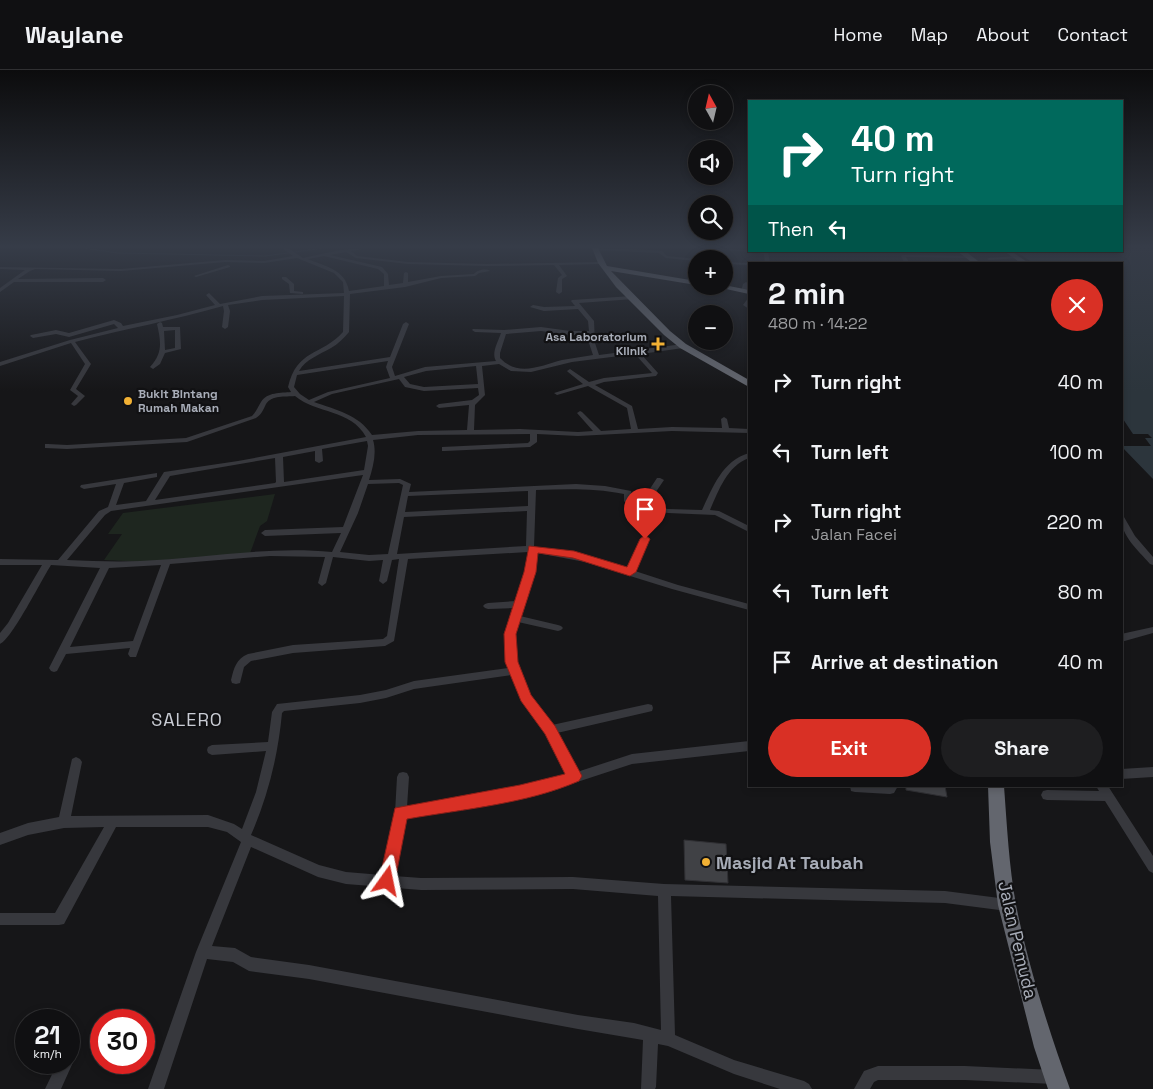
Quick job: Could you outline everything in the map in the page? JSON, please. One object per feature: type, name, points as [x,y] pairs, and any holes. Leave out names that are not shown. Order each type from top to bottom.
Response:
[{"type":"highway","points":[[630,296],[653,320],[683,346],[748,383]]},
{"type":"highway","name":"Jalan Pemuda","points":[[996,787],[999,842],[1007,904],[1027,986],[1057,1083]]},
{"type":"street","points":[[209,296],[218,305]]},
{"type":"street","points":[[0,364],[72,341],[218,305],[262,298],[334,296]]},
{"type":"street","points":[[322,583],[365,482],[371,456],[371,438],[354,418],[309,402],[295,394],[291,387],[294,374],[302,361],[340,340],[346,332],[347,296]]},
{"type":"street","points":[[533,307],[544,309],[575,303],[632,298]]},
{"type":"street","points":[[575,303],[591,321],[592,343],[597,356]]},
{"type":"street","points":[[225,304],[227,310],[225,327]]},
{"type":"street","points":[[153,367],[160,362],[163,352],[159,320]]},
{"type":"street","points":[[33,336],[56,332],[69,335],[115,322],[122,329]]},
{"type":"street","points":[[393,379],[388,370],[390,360],[406,324]]},
{"type":"street","points":[[161,329],[178,328],[178,349],[163,352]]},
{"type":"street","points":[[476,330],[504,332],[541,329],[570,333],[592,333]]},
{"type":"street","points":[[504,332],[497,358],[513,370],[546,368],[565,361],[683,346]]},
{"type":"street","points":[[72,341],[88,364],[73,390],[82,395],[74,404]]},
{"type":"street","points":[[557,392],[604,380],[654,375],[655,373],[637,353]]},
{"type":"street","points":[[294,374],[390,360]]},
{"type":"street","points":[[309,402],[340,390],[393,379],[425,369],[501,362]]},
{"type":"street","points":[[439,406],[474,402],[482,395],[479,364]]},
{"type":"street","points":[[570,371],[588,384],[630,407],[635,431]]},
{"type":"street","points":[[401,377],[406,385],[414,387],[444,389],[482,386]]},
{"type":"street","points":[[48,446],[149,444],[187,440],[254,417],[262,409],[264,401],[269,398],[295,394]]},
{"type":"street","points":[[470,432],[474,402]]},
{"type":"street","points":[[580,413],[599,433]]},
{"type":"street","points":[[724,419],[726,431]]},
{"type":"street","points":[[149,503],[168,474],[279,456],[371,438],[418,433],[470,432],[599,433],[672,429],[748,431]]},
{"type":"street","points":[[445,450],[530,445],[534,432]]},
{"type":"street","points":[[318,448],[319,461]]},
{"type":"street","points":[[705,512],[727,470],[740,457],[748,454]]},
{"type":"street","points":[[277,485],[280,482],[281,474],[279,456]]},
{"type":"street","points":[[60,563],[102,513],[111,509],[368,472]]},
{"type":"street","points":[[84,487],[154,475]]},
{"type":"street","points":[[643,506],[660,480]]},
{"type":"street","points":[[111,509],[121,481]]},
{"type":"street","points":[[365,482],[403,482],[407,484],[402,515],[383,581]]},
{"type":"street","points":[[406,494],[576,486],[604,488],[628,494],[630,503],[668,511],[705,512],[722,515],[748,528]]},
{"type":"street","points":[[532,488],[530,572],[515,618],[510,641],[511,662],[525,697],[550,730],[574,776]]},
{"type":"street","points":[[402,515],[532,508]]},
{"type":"street","points":[[1123,523],[1132,538],[1153,562]]},
{"type":"street","points":[[265,533],[345,530]]},
{"type":"street","points":[[630,572],[645,539]]},
{"type":"street","points":[[0,562],[106,565],[166,563],[270,553],[333,554],[355,558],[531,549],[574,555],[748,607]]},
{"type":"street","points":[[236,680],[240,665],[248,658],[293,649],[385,642],[391,638],[404,556]]},
{"type":"street","points":[[0,640],[48,562]]},
{"type":"street","points":[[133,654],[166,563]]},
{"type":"street","points":[[54,668],[106,565]]},
{"type":"street","points":[[488,606],[520,604]]},
{"type":"street","points":[[515,618],[558,628]]},
{"type":"street","points":[[1123,638],[1153,630]]},
{"type":"street","points":[[63,651],[137,644]]},
{"type":"street","points":[[156,1089],[203,952],[266,781],[277,712],[281,708],[360,699],[414,686],[514,671]]},
{"type":"street","points":[[550,730],[648,708]]},
{"type":"street","points":[[212,750],[272,746]]},
{"type":"street","points":[[401,813],[520,792],[562,782],[574,776],[632,758],[748,746]]},
{"type":"street","points":[[64,822],[76,762]]},
{"type":"street","points":[[1123,774],[1153,772]]},
{"type":"street","points":[[387,881],[401,813],[402,777]]},
{"type":"street","points":[[855,788],[890,789],[891,787]]},
{"type":"street","points":[[1047,795],[1105,791],[1153,867]]},
{"type":"street","points":[[0,839],[28,829],[64,822],[208,821],[230,828],[246,839],[318,871],[346,878],[421,884],[573,883],[664,890],[945,897],[1007,904]]},
{"type":"street","points":[[0,919],[59,919],[113,822]]},
{"type":"street","points":[[664,890],[668,1039]]},
{"type":"street","points":[[203,952],[235,955],[249,964],[309,972],[651,1034],[668,1039],[734,1067],[804,1089]]},
{"type":"street","points":[[648,1087],[651,1034]]},
{"type":"street","points":[[862,1089],[864,1082],[869,1076],[878,1073],[965,1073],[1057,1083]]},
{"type":"street","points":[[53,1089],[60,1074]]},
{"type":"shaded area","points":[[1123,296],[1153,296],[1153,479],[1123,448],[1123,446],[1151,446],[1145,438],[1152,438],[1148,434],[1133,434],[1123,419]]},
{"type":"shaded area","points":[[275,494],[267,521],[260,526],[249,556],[145,562],[104,560],[122,534],[108,534],[123,513]]},
{"type":"building","points":[[906,787],[945,787],[947,797],[906,790]]},
{"type":"building","name":"Masjid At Taubah","points":[[684,840],[726,844],[728,883],[685,880]]},
{"type":"place","name":"Asa Laboratorium Klinik","points":[[658,344]]},
{"type":"place","name":"Bukit Bintang Rumah Makan","points":[[128,401]]},
{"type":"place","name":"Masjid At Taubah","points":[[706,862]]},
{"type":"district","name":"SALERO","points":[[187,719]]},
{"type":"route","points":[[387,881],[401,813],[520,792],[562,782],[574,776],[550,730],[525,697],[511,662],[510,634],[530,572],[533,549],[574,555],[630,572],[645,539]]}]
